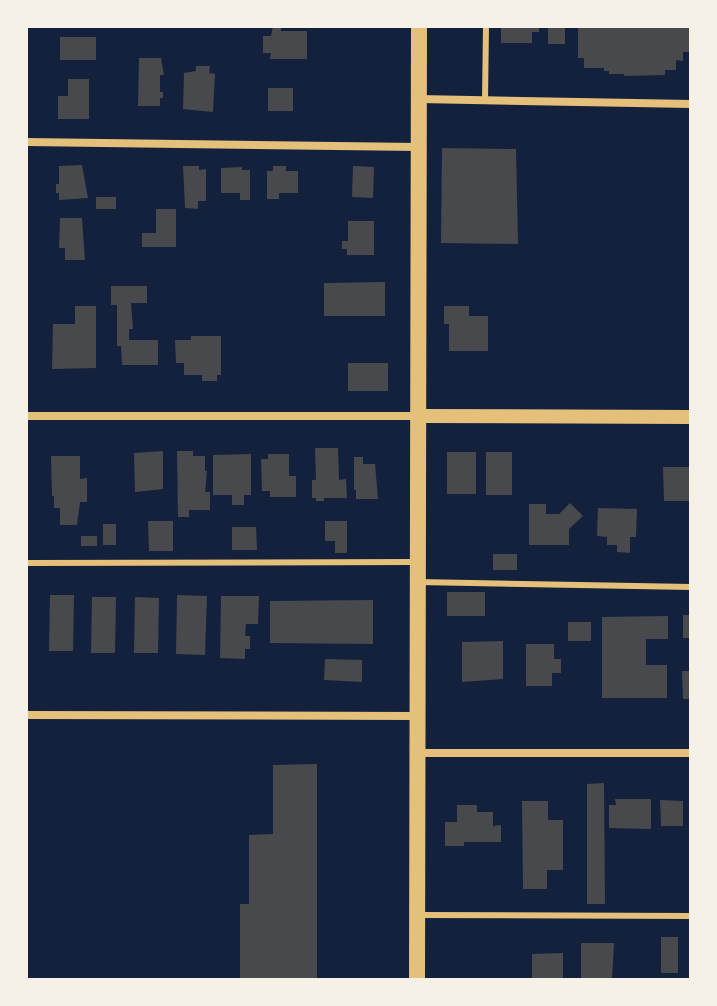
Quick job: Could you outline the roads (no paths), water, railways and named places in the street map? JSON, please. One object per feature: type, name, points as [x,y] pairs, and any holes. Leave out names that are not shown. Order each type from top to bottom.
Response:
[{"type":"main road","points":[[417,980],[419,26]]},
{"type":"street","points":[[419,99],[691,104]]},
{"type":"street","points":[[26,142],[419,147]]},
{"type":"street","points":[[26,416],[691,417]]},
{"type":"street","points":[[26,715],[418,716]]},
{"type":"street","points":[[418,753],[691,753]]},
{"type":"lane","points":[[485,100],[486,26]]},
{"type":"lane","points":[[26,563],[418,562]]},
{"type":"lane","points":[[418,582],[691,587]]},
{"type":"lane","points":[[417,915],[691,916]]}]
